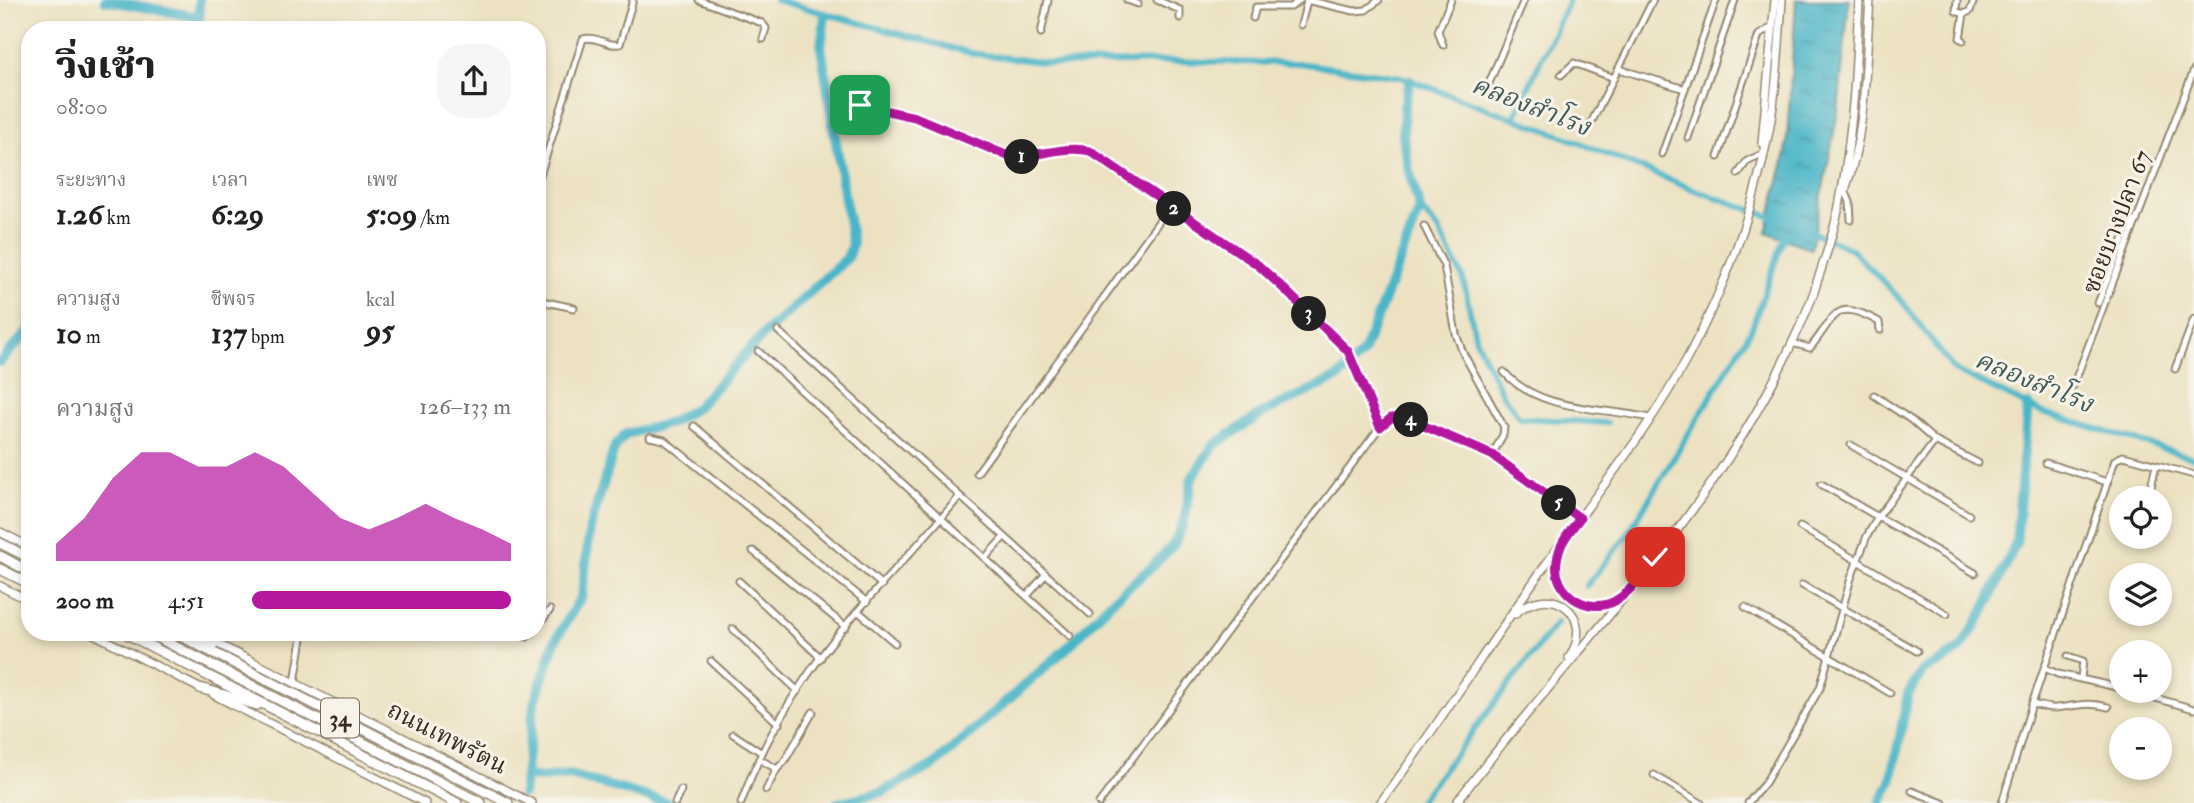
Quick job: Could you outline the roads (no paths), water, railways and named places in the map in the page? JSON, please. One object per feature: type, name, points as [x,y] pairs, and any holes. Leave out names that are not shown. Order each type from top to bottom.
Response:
[{"type":"highway","points":[[0,543],[21,554]]},
{"type":"highway","points":[[0,556],[21,567]]},
{"type":"highway","points":[[0,569],[21,581]]},
{"type":"highway","points":[[0,574],[21,582]]},
{"type":"highway","name":"34","points":[[132,641],[446,803]]},
{"type":"highway","points":[[141,641],[457,803]]},
{"type":"highway","points":[[165,641],[481,803]]},
{"type":"highway","name":"ถนนเทพรัตน","points":[[190,641],[508,803]]},
{"type":"highway","points":[[204,641],[242,668]]},
{"type":"highway","points":[[200,688],[262,706]]},
{"type":"main road","points":[[1762,161],[1775,0]]},
{"type":"main road","points":[[1380,803],[1416,756],[1564,538],[1650,418],[1688,357],[1735,252],[1762,161],[1774,99],[1782,0]]},
{"type":"main road","points":[[1456,803],[1631,589],[1721,471],[1770,389],[1817,285],[1840,200],[1853,106],[1859,0]]},
{"type":"main road","points":[[1840,200],[1856,149],[1862,109],[1870,0]]},
{"type":"main road","points":[[0,532],[21,542]]},
{"type":"main road","points":[[1564,538],[1556,569],[1561,584],[1572,598],[1582,603],[1612,603],[1631,589]]},
{"type":"main road","points":[[0,586],[21,596]]},
{"type":"main road","points":[[1507,621],[1524,605],[1540,600],[1559,602],[1572,613],[1579,630],[1577,646],[1550,686]]},
{"type":"main road","name":"34","points":[[108,641],[425,803]]},
{"type":"main road","name":"ถนนเทพรัตน","points":[[211,641],[532,803]]},
{"type":"street","points":[[546,156],[583,39],[589,37],[620,44],[632,0]]},
{"type":"street","points":[[699,0],[762,23],[766,27],[763,39]]},
{"type":"street","points":[[1041,33],[1048,0]]},
{"type":"street","points":[[1127,0],[1138,4]]},
{"type":"street","points":[[1157,0],[1180,10],[1180,18]]},
{"type":"street","points":[[1301,25],[1305,0]]},
{"type":"street","points":[[1253,18],[1256,7],[1291,7],[1305,0],[1354,11],[1366,10],[1379,0]]},
{"type":"street","points":[[1443,45],[1438,30],[1451,0]]},
{"type":"street","points":[[1487,88],[1524,0]]},
{"type":"street","points":[[1588,129],[1653,0]]},
{"type":"street","points":[[1662,154],[1716,0]]},
{"type":"street","points":[[1688,138],[1735,0]]},
{"type":"street","points":[[1957,0],[1955,9],[1964,14]]},
{"type":"street","points":[[1964,14],[1970,11],[1974,0]]},
{"type":"street","points":[[1963,40],[1959,36],[1964,14]]},
{"type":"street","points":[[1718,157],[1759,35],[1773,27]]},
{"type":"street","points":[[1561,75],[1574,63],[1614,78]]},
{"type":"street","points":[[1619,69],[1685,89]]},
{"type":"street","name":"ซอยบางปลา 67","points":[[2074,386],[2194,70]]},
{"type":"street","points":[[851,91],[862,107],[915,117],[1008,156],[1022,157],[1079,149],[1090,151],[1258,265],[1348,351],[1380,427]]},
{"type":"street","points":[[1738,174],[1747,161],[1762,161]]},
{"type":"street","points":[[1845,190],[1850,202],[1851,220]]},
{"type":"street","points":[[976,473],[1170,206]]},
{"type":"street","points":[[2098,303],[2128,227],[2137,220]]},
{"type":"street","points":[[1424,226],[1444,266],[1452,315],[1463,353],[1504,427],[1503,435],[1492,455]]},
{"type":"street","points":[[546,302],[574,308]]},
{"type":"street","points":[[1792,343],[1810,348],[1824,326],[1846,309],[1855,310],[1879,322],[1880,330]]},
{"type":"street","points":[[2175,369],[2194,319]]},
{"type":"street","points":[[778,331],[1090,614]]},
{"type":"street","points":[[758,351],[1070,636]]},
{"type":"street","points":[[1504,372],[1517,386],[1533,394],[1566,404],[1650,418]]},
{"type":"street","points":[[1874,395],[1935,440],[1978,463]]},
{"type":"street","points":[[1099,803],[1380,427],[1391,418],[1403,417],[1492,455],[1580,518]]},
{"type":"street","points":[[694,426],[882,584]]},
{"type":"street","points":[[650,437],[664,440],[867,602]]},
{"type":"street","points":[[1748,803],[1765,783],[1820,688],[1857,560],[1878,517],[1935,440]]},
{"type":"street","points":[[1851,445],[1969,515]]},
{"type":"street","points":[[2002,803],[2032,704],[2115,460],[2118,457],[2131,458],[2194,475]]},
{"type":"street","points":[[2046,463],[2107,482]]},
{"type":"street","points":[[2151,486],[2156,465]]},
{"type":"street","points":[[1821,484],[1975,573]]},
{"type":"street","points":[[741,803],[760,756],[821,658],[959,497]]},
{"type":"street","points":[[1800,527],[1947,614]]},
{"type":"street","points":[[985,558],[1004,537]]},
{"type":"street","points":[[753,551],[846,627]]},
{"type":"street","points":[[1027,596],[1045,575]]},
{"type":"street","points":[[739,581],[821,658]]},
{"type":"street","points":[[1802,585],[1917,650]]},
{"type":"street","points":[[1745,607],[1890,692]]},
{"type":"street","points":[[546,615],[550,610]]},
{"type":"street","points":[[859,612],[895,643]]},
{"type":"street","points":[[733,629],[798,691]]},
{"type":"street","points":[[295,682],[302,641]]},
{"type":"street","points":[[2068,656],[2083,660],[2081,678]]},
{"type":"street","points":[[712,661],[779,724]]},
{"type":"street","points":[[2045,668],[2058,674],[2109,685]]},
{"type":"street","points":[[2032,704],[2054,708],[2089,702],[2108,707]]},
{"type":"street","points":[[2172,703],[2194,709]]},
{"type":"street","points":[[766,790],[813,712]]},
{"type":"street","points":[[733,734],[777,769]]},
{"type":"street","points":[[1654,775],[1701,803]]},
{"type":"street","points":[[676,803],[681,790]]},
{"type":"street","points":[[1912,791],[1943,803]]},
{"type":"water","points":[[1796,0],[1849,0],[1838,112],[1811,249],[1766,232],[1786,153]]},
{"type":"waterway","points":[[105,0],[199,17]]},
{"type":"waterway","points":[[199,0],[199,21]]},
{"type":"waterway","name":"คลองสำโรง","points":[[776,0],[970,53],[1057,64],[1162,61],[1298,63],[1401,77],[1777,219]]},
{"type":"waterway","points":[[1514,118],[1569,0]]},
{"type":"waterway","points":[[523,794],[534,704],[555,641],[582,595],[590,528],[615,446],[626,434],[671,423],[697,407],[763,335],[847,258],[852,245],[821,47],[825,15]]},
{"type":"waterway","points":[[837,803],[882,792],[934,765],[1068,647],[1115,598],[1174,544],[1184,521],[1192,478],[1214,445],[1266,411],[1339,377],[1363,353],[1420,209],[1403,137],[1404,107],[1410,80]]},
{"type":"waterway","points":[[1420,209],[1438,229],[1463,278],[1476,340],[1502,394],[1520,418],[1607,423]]},
{"type":"waterway","name":"คลองสำโรง","points":[[1807,230],[1851,249],[1901,300],[1954,370],[2041,412],[2194,458]]},
{"type":"waterway","points":[[1586,586],[1628,534],[1751,330],[1786,232]]},
{"type":"waterway","points":[[0,362],[21,339]]},
{"type":"waterway","points":[[1880,803],[1891,782],[1908,694],[1923,670],[1961,648],[1984,611],[2016,543],[2028,405]]},
{"type":"waterway","points":[[1418,803],[1557,622]]},
{"type":"waterway","points":[[526,776],[541,778],[570,775],[669,803]]}]
